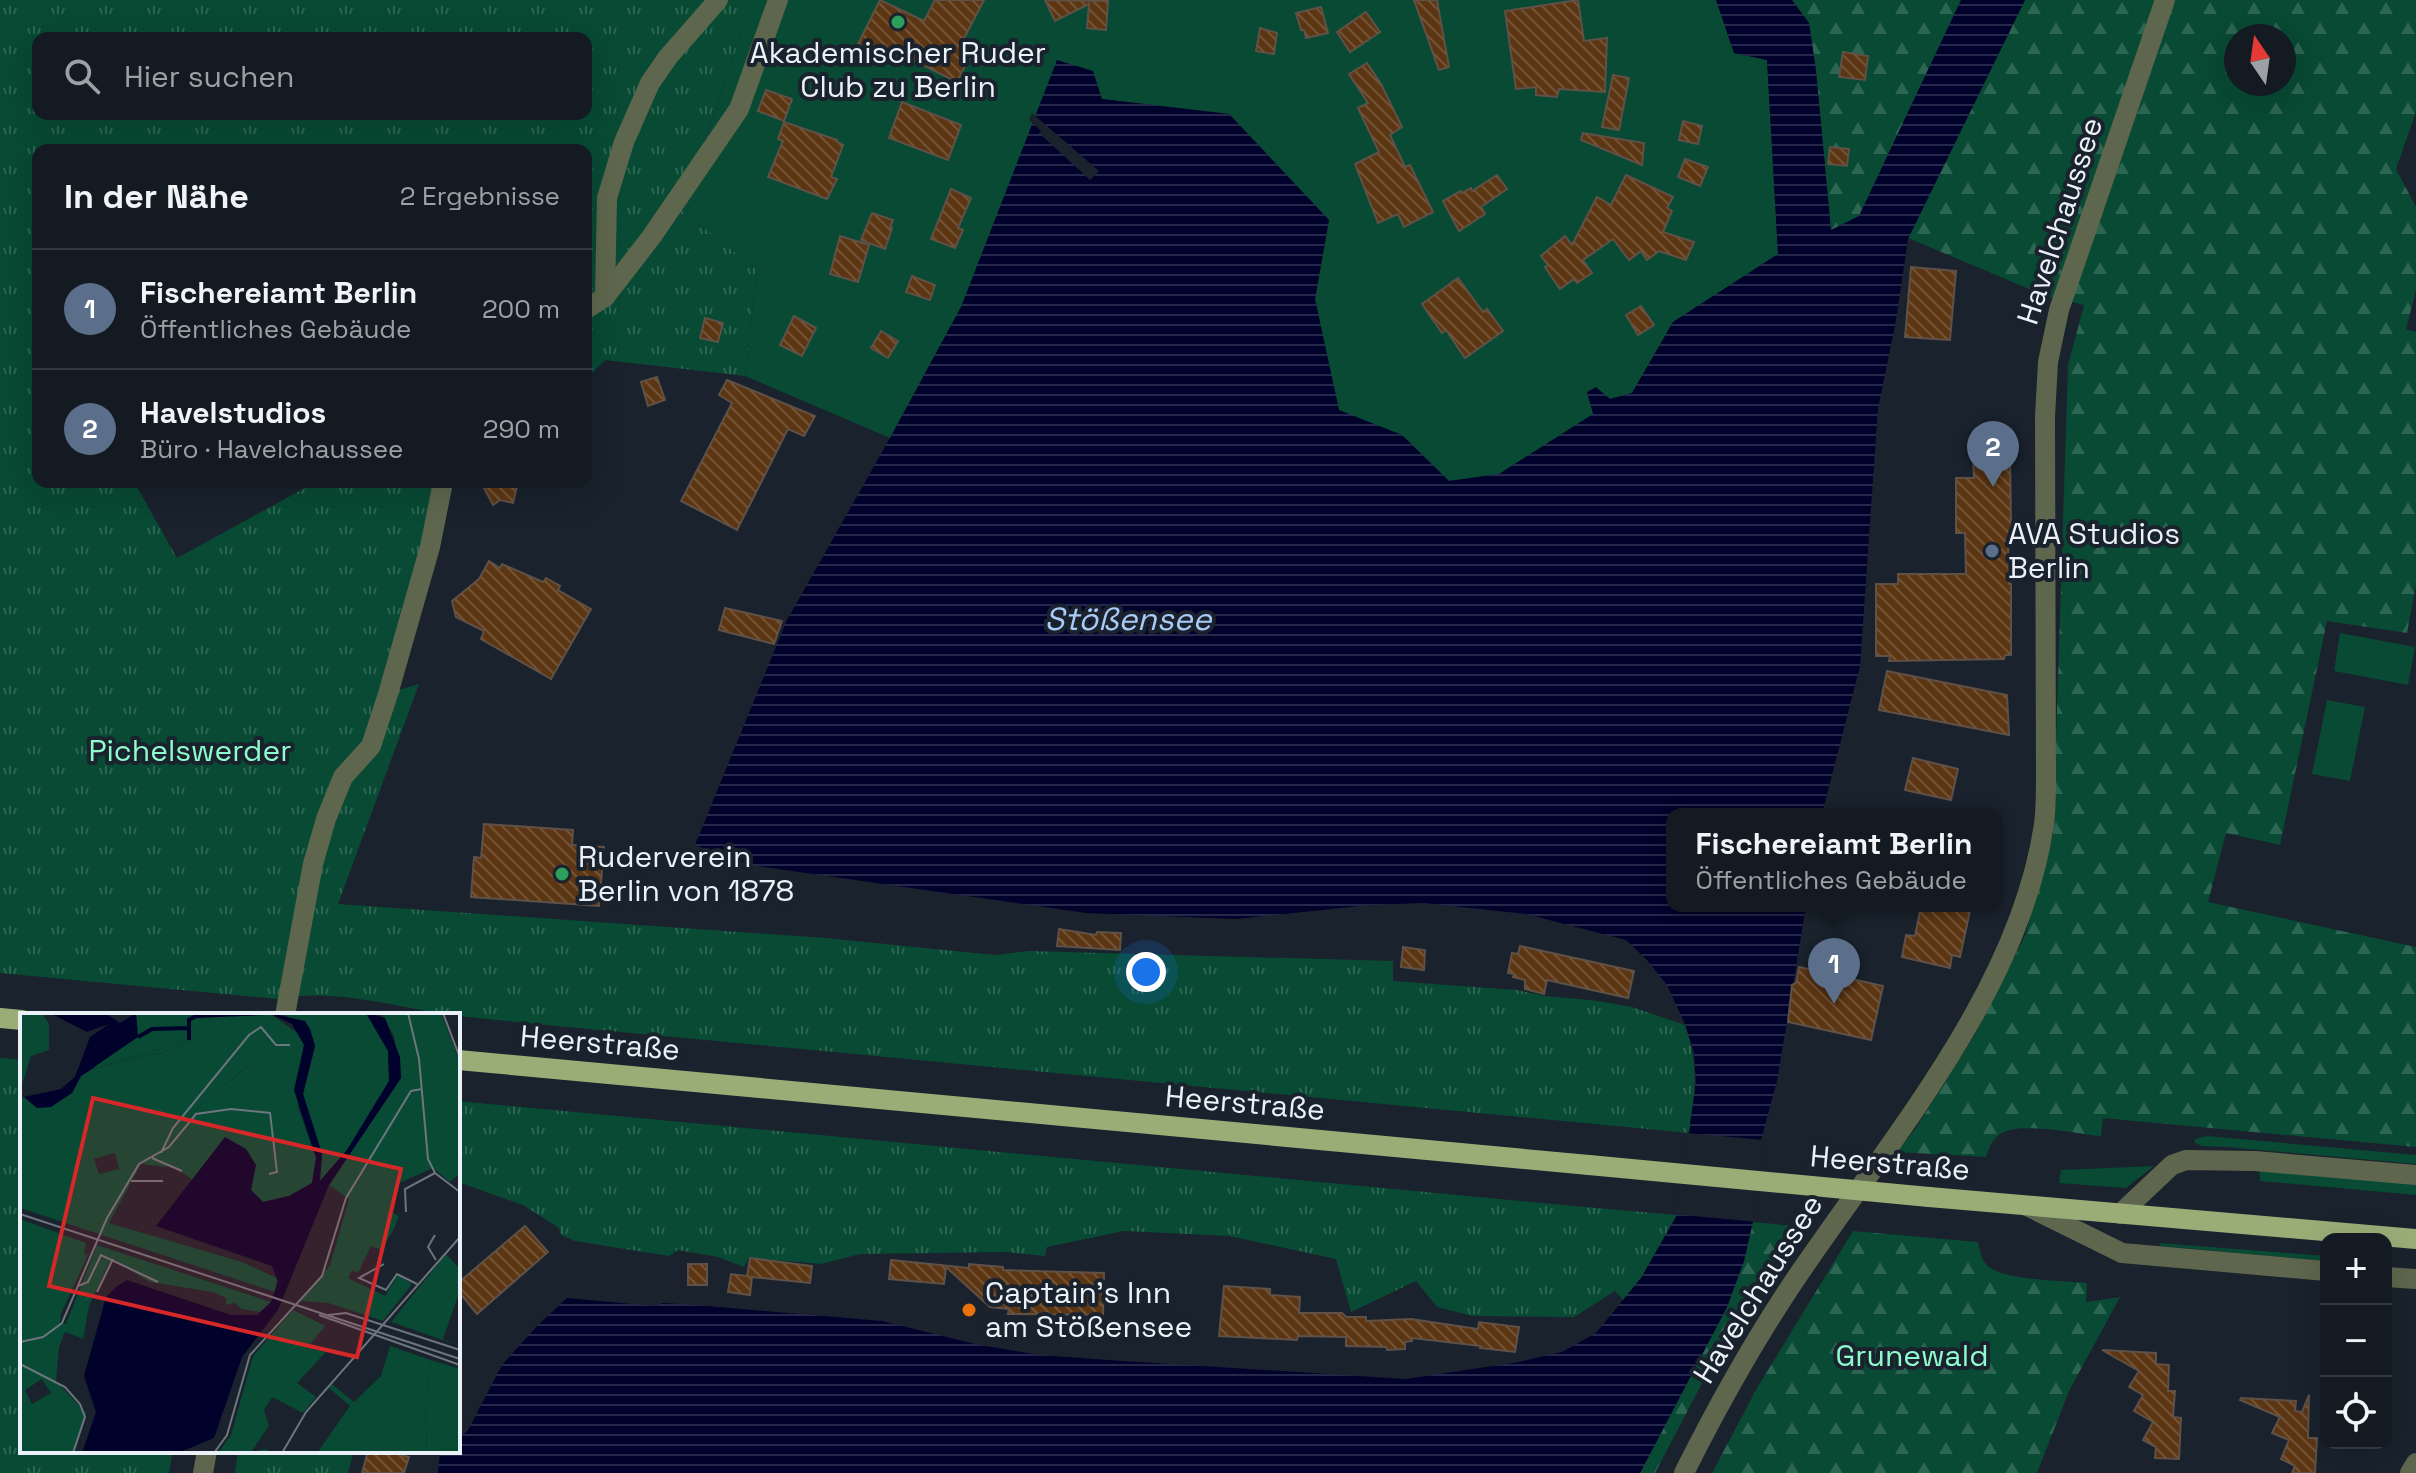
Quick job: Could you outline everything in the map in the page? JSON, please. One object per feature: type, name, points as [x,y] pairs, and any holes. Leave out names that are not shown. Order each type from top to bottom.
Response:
[{"type":"main road","points":[[0,1018],[20,1020]]},
{"type":"main road","name":"Heerstraße","points":[[460,1060],[2027,1206],[2416,1239]]},
{"type":"street","points":[[605,297],[607,198],[624,142],[650,83],[668,57],[718,0]]},
{"type":"street","points":[[592,305],[605,297],[652,236],[739,109],[778,0]]},
{"type":"street","name":"Havelchaussee","points":[[1684,1473],[1738,1374],[1807,1261],[1908,1120],[1965,1032],[1992,981],[2033,877],[2044,823],[2046,776],[2045,417],[2048,362],[2059,310],[2165,0]]},
{"type":"street","points":[[285,1013],[313,864],[326,819],[343,777],[371,746],[430,547],[442,488]]},
{"type":"street","points":[[2120,1214],[2172,1165],[2186,1160],[2255,1161],[2416,1175]]},
{"type":"street","name":"Heerstraße","points":[[2027,1206],[2122,1253],[2320,1270]]},
{"type":"street","points":[[2392,1277],[2416,1279]]},
{"type":"street","points":[[203,1473],[207,1453]]},
{"type":"street","points":[[2410,1473],[2416,1463]]},
{"type":"green space","name":"Pichelswerder","points":[[0,0],[753,0],[681,210],[757,270],[745,376],[605,360],[592,373],[592,144],[32,144],[32,488],[137,488],[177,558],[305,488],[447,488],[389,693],[419,684],[338,904],[826,938],[995,955],[1030,951],[1393,961],[1393,981],[1517,990],[1598,1001],[1632,1007],[1685,1025],[1694,1066],[1694,1091],[1690,1133],[484,1019],[334,996],[278,999],[0,973]]},
{"type":"green space","points":[[753,0],[1716,0],[1734,53],[1767,60],[1778,254],[1673,322],[1632,393],[1610,399],[1596,388],[1587,393],[1594,414],[1499,474],[1449,481],[1402,435],[1339,411],[1315,299],[1329,220],[1229,114],[1102,99],[961,307],[890,438],[745,376],[757,270],[681,210]]},
{"type":"green space","points":[[1792,0],[1961,0],[1859,216],[1831,231],[1809,23]]},
{"type":"green space","points":[[2025,0],[2416,0],[2416,112],[2396,169],[2416,207],[2416,290],[2406,329],[2416,332],[2416,585],[2407,633],[2327,621],[2280,845],[2226,833],[2208,902],[2416,947],[2416,1147],[2103,1118],[2101,1136],[2033,1128],[2008,1131],[1994,1140],[1986,1157],[1897,1152],[1916,1128],[1974,1036],[2025,936],[2053,834],[2068,365],[2084,305],[2046,296],[1908,238]]},
{"type":"green space","points":[[2340,633],[2415,647],[2408,685],[2334,671]]},
{"type":"green space","points":[[2327,700],[2365,707],[2350,781],[2312,774]]},
{"type":"green space","points":[[0,1058],[20,1060],[20,1453],[173,1453],[169,1473],[0,1473]]},
{"type":"green space","points":[[460,1101],[1677,1215],[1641,1278],[1623,1300],[1615,1291],[1574,1317],[1473,1316],[1437,1307],[1416,1281],[1351,1312],[1336,1259],[1229,1236],[1124,1231],[1047,1247],[1045,1256],[1005,1252],[860,1254],[821,1264],[749,1258],[744,1267],[718,1257],[678,1250],[669,1256],[575,1241],[561,1235],[559,1228],[523,1205],[460,1183]]},
{"type":"green space","points":[[2207,1136],[2416,1155],[2416,1164],[2195,1143],[2195,1139]]},
{"type":"green space","points":[[2154,1166],[2126,1188],[2059,1183],[2061,1170]]},
{"type":"green space","points":[[2259,1169],[2416,1183],[2416,1195],[2260,1181]]},
{"type":"green space","points":[[1753,1222],[1795,1226],[1710,1368],[1655,1473],[1640,1473],[1727,1307],[1744,1261]]},
{"type":"green space","name":"Grunewald","points":[[1853,1231],[1978,1242],[1986,1264],[2000,1273],[2087,1283],[2086,1302],[2120,1297],[2069,1391],[2037,1473],[1712,1473],[1757,1388]]},
{"type":"green space","points":[[2159,1243],[2320,1256],[2320,1260],[2161,1246]]},
{"type":"green space","points":[[238,1453],[353,1453],[348,1473],[235,1473]]},
{"type":"water","name":"Stößensee","points":[[1716,0],[1792,0],[1809,23],[1831,230],[1859,216],[1961,0],[2025,0],[1908,239],[1895,326],[1878,408],[1860,666],[1824,808],[1666,808],[1666,912],[1805,912],[1777,1081],[1761,1140],[1753,1221],[1744,1261],[1727,1307],[1640,1473],[438,1473],[440,1454],[460,1453],[460,1433],[468,1430],[502,1365],[567,1298],[882,1321],[975,1344],[1039,1355],[1406,1379],[1519,1362],[1562,1352],[1596,1333],[1641,1278],[1677,1215],[1696,1082],[1694,1052],[1667,985],[1626,940],[1526,914],[1424,903],[1370,905],[1236,919],[1086,913],[750,865],[695,845],[787,620],[961,307],[1057,60],[1093,71],[1102,99],[1229,114],[1329,220],[1315,299],[1339,410],[1402,435],[1449,481],[1499,474],[1593,414],[1587,392],[1596,387],[1610,399],[1632,393],[1673,322],[1778,254],[1767,60],[1734,53]]},
{"type":"pier","points":[[1032,113],[1099,171],[1090,180],[1039,133],[1041,131],[1029,120]]},
{"type":"pier","points":[[1686,1133],[1765,1140],[1757,1222],[1673,1214]]},
{"type":"building","name":"Akademischer Ruder Club zu Berlin","points":[[880,0],[924,21],[935,0],[984,0],[963,40],[975,46],[957,82],[890,49],[886,58],[858,44]]},
{"type":"building","points":[[1045,0],[1108,1],[1106,30],[1087,28],[1089,4],[1055,21]]},
{"type":"building","points":[[1414,0],[1437,0],[1449,67],[1439,70]]},
{"type":"building","points":[[1578,0],[1584,41],[1607,38],[1605,92],[1559,89],[1557,97],[1536,95],[1536,87],[1516,89],[1505,11]]},
{"type":"building","points":[[1321,7],[1328,33],[1306,38],[1296,13]]},
{"type":"building","points":[[1366,12],[1380,32],[1350,52],[1337,32]]},
{"type":"building","points":[[1260,28],[1277,33],[1274,54],[1256,51]]},
{"type":"building","points":[[1843,52],[1868,56],[1865,80],[1839,77]]},
{"type":"building","points":[[1367,63],[1402,127],[1390,135],[1405,167],[1410,165],[1433,212],[1404,227],[1398,214],[1378,223],[1355,164],[1379,152],[1358,108],[1368,103],[1349,74]]},
{"type":"building","points":[[1613,75],[1629,78],[1619,130],[1602,127]]},
{"type":"building","points":[[766,90],[792,99],[784,121],[758,111]]},
{"type":"building","points":[[902,102],[961,125],[948,160],[889,138]]},
{"type":"building","points":[[1683,121],[1702,126],[1698,144],[1679,140]]},
{"type":"building","points":[[784,122],[837,140],[843,145],[831,177],[837,179],[827,199],[768,177],[783,141],[778,139]]},
{"type":"building","points":[[1583,133],[1644,143],[1642,165],[1581,140]]},
{"type":"building","points":[[1830,147],[1849,149],[1847,166],[1828,164]]},
{"type":"building","points":[[1685,159],[1708,167],[1700,186],[1678,177]]},
{"type":"building","points":[[1497,175],[1507,189],[1481,207],[1485,214],[1459,231],[1443,201],[1461,191],[1471,188],[1472,191]]},
{"type":"building","points":[[1626,175],[1673,197],[1667,208],[1672,211],[1663,232],[1694,242],[1686,260],[1659,251],[1647,260],[1641,251],[1629,260],[1613,239],[1583,260],[1592,273],[1577,283],[1574,279],[1560,289],[1541,256],[1565,236],[1572,245],[1597,197],[1611,205]]},
{"type":"building","points":[[951,189],[971,198],[958,228],[963,230],[955,248],[931,239]]},
{"type":"building","points":[[872,213],[893,220],[885,249],[861,240]]},
{"type":"building","points":[[840,236],[869,245],[858,282],[830,274]]},
{"type":"building","points":[[1911,267],[1956,271],[1950,340],[1905,337]]},
{"type":"building","points":[[912,276],[935,285],[930,300],[906,292]]},
{"type":"building","points":[[1458,278],[1483,312],[1487,309],[1503,331],[1465,358],[1446,330],[1442,333],[1422,304]]},
{"type":"building","points":[[1641,306],[1654,325],[1638,335],[1626,315]]},
{"type":"building","points":[[794,316],[816,328],[802,356],[780,345]]},
{"type":"building","points":[[705,318],[723,323],[718,342],[700,338]]},
{"type":"building","points":[[881,331],[898,341],[888,358],[871,348]]},
{"type":"building","points":[[657,377],[665,400],[648,406],[641,382]]},
{"type":"building","points":[[727,380],[815,416],[804,436],[788,429],[737,530],[681,501],[732,403],[719,395]]},
{"type":"building","points":[[1973,459],[2010,459],[2011,525],[2008,543],[2011,655],[2005,655],[2004,659],[1889,661],[1890,656],[1876,656],[1876,584],[1898,584],[1898,574],[1966,574],[1965,533],[1956,533],[1956,478],[1974,478]]},
{"type":"building","points":[[484,488],[517,488],[513,503],[500,500],[493,505]]},
{"type":"building","points":[[489,561],[500,568],[502,564],[543,582],[546,578],[560,586],[558,590],[591,609],[551,679],[481,639],[484,631],[456,617],[452,601],[479,579]]},
{"type":"building","points":[[725,608],[782,621],[774,644],[719,630]]},
{"type":"building","points":[[1887,671],[2007,695],[2009,735],[1879,710]]},
{"type":"building","points":[[1913,758],[1958,769],[1951,800],[1905,790]]},
{"type":"building","points":[[484,824],[573,830],[572,845],[604,847],[599,906],[471,897],[474,857],[481,858]]},
{"type":"building","points":[[1920,912],[1970,912],[1960,957],[1952,955],[1950,968],[1902,957],[1906,935],[1915,936]]},
{"type":"building","points":[[1059,929],[1096,935],[1097,932],[1121,933],[1120,950],[1057,946]]},
{"type":"building","points":[[1520,946],[1634,971],[1628,998],[1547,980],[1544,994],[1525,989],[1525,980],[1508,973],[1512,953],[1518,954]]},
{"type":"building","points":[[1403,947],[1425,950],[1424,970],[1401,967]]},
{"type":"building","points":[[1799,967],[1883,986],[1871,1040],[1788,1022],[1792,985],[1796,983]]},
{"type":"building","points":[[525,1226],[548,1252],[477,1314],[460,1293],[460,1281]]},
{"type":"building","points":[[750,1258],[812,1266],[810,1283],[752,1277],[750,1295],[728,1292],[731,1274],[747,1276]]},
{"type":"building","points":[[891,1260],[969,1268],[969,1264],[1003,1267],[1003,1270],[1104,1273],[1103,1315],[1008,1314],[1009,1309],[990,1307],[946,1267],[944,1284],[889,1279]]},
{"type":"building","points":[[688,1264],[707,1264],[707,1285],[688,1285]]},
{"type":"building","points":[[1224,1286],[1270,1289],[1270,1295],[1300,1297],[1299,1313],[1342,1313],[1346,1317],[1366,1317],[1366,1321],[1411,1319],[1478,1329],[1479,1322],[1519,1327],[1515,1352],[1412,1338],[1412,1341],[1405,1342],[1405,1349],[1387,1350],[1386,1347],[1346,1346],[1346,1337],[1298,1336],[1297,1340],[1219,1336]]},
{"type":"building","points":[[2102,1350],[2156,1353],[2156,1364],[2169,1365],[2168,1391],[2175,1391],[2173,1417],[2181,1418],[2179,1459],[2155,1458],[2156,1447],[2143,1440],[2153,1422],[2134,1411],[2143,1395],[2129,1387],[2139,1371]]},
{"type":"building","points":[[2309,1395],[2308,1438],[2317,1438],[2315,1473],[2292,1473],[2295,1466],[2281,1459],[2289,1440],[2272,1433],[2280,1417],[2240,1400],[2296,1401],[2295,1411],[2302,1412]]},
{"type":"building","points":[[367,1453],[409,1457],[404,1473],[362,1473]]},
{"type":"place","name":"Akademischer Ruder Club zu Berlin","points":[[898,22]]},
{"type":"place","name":"Havelstudios","points":[[1993,487]]},
{"type":"place","name":"AVA Studios Berlin","points":[[1992,551]]},
{"type":"place","name":"Ruderverein Berlin von 1878","points":[[562,874]]},
{"type":"place","name":"Fischereiamt Berlin","points":[[1834,1004]]},
{"type":"place","name":"Captain's Inn am Stößensee","points":[[969,1310]]}]
